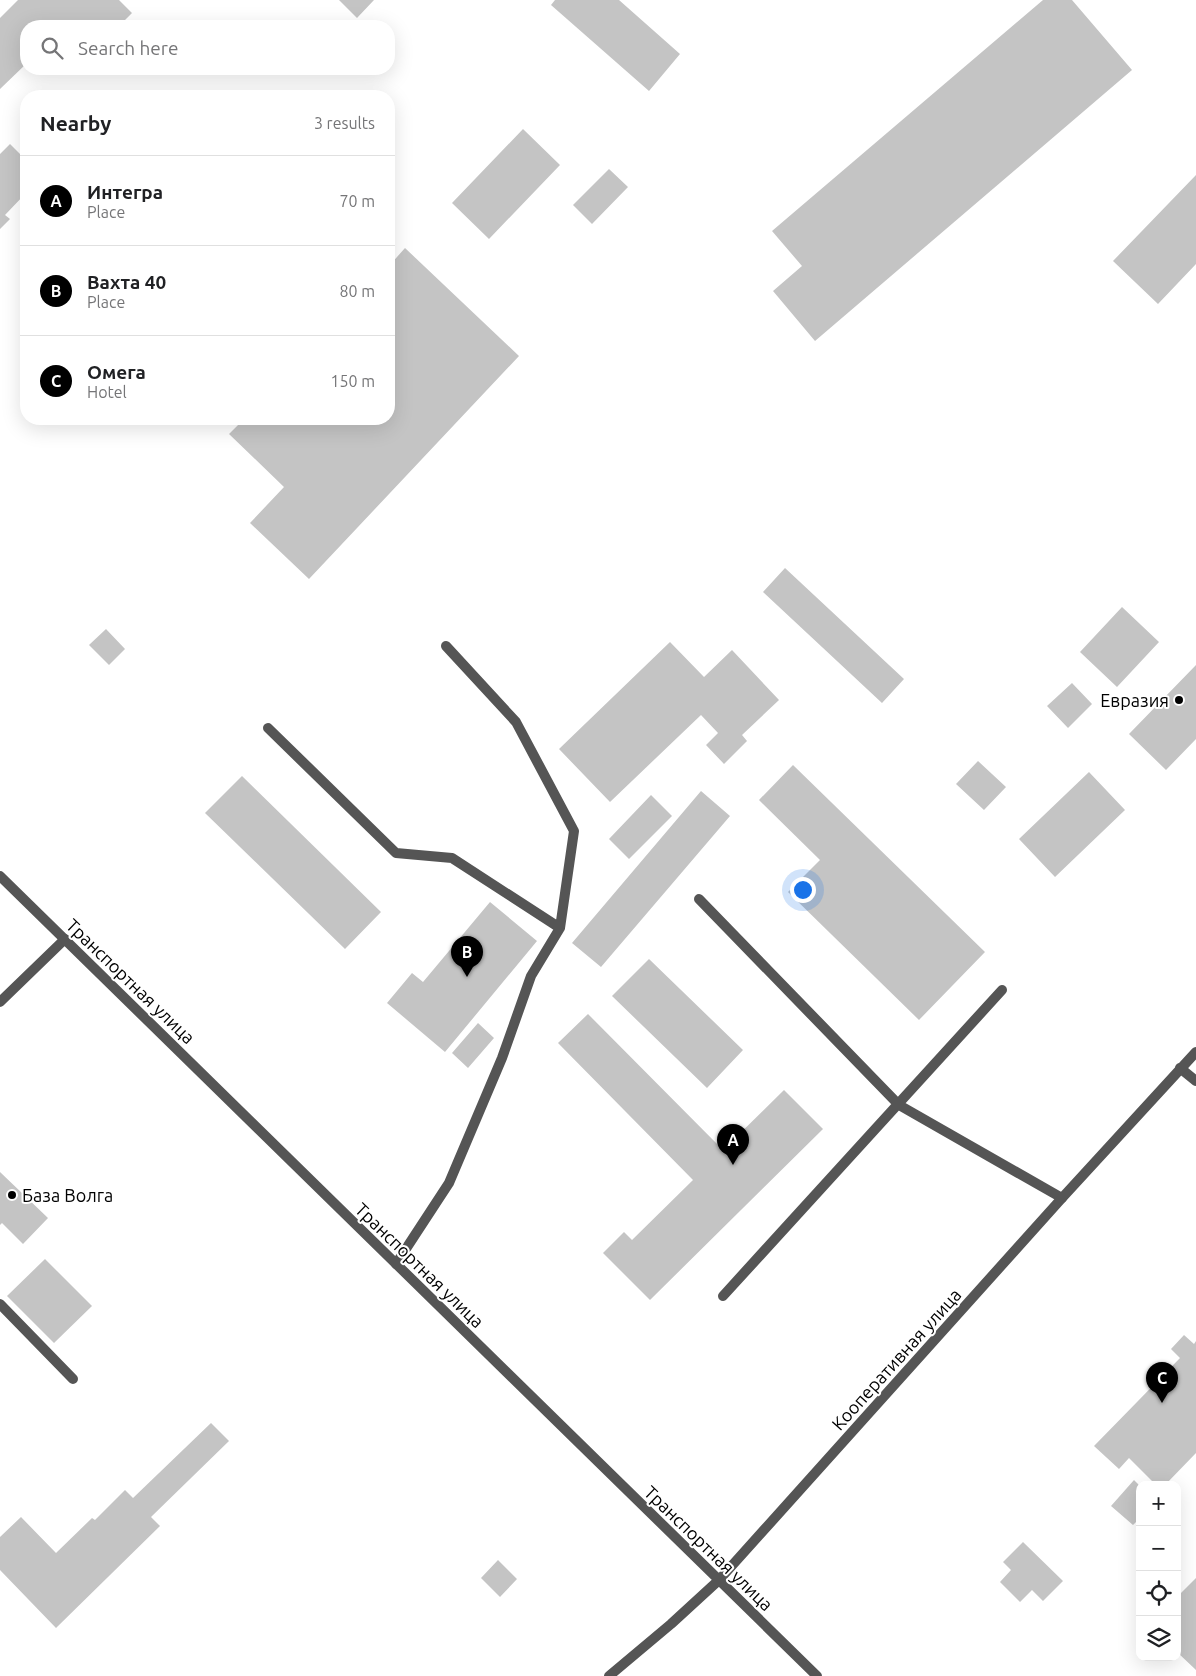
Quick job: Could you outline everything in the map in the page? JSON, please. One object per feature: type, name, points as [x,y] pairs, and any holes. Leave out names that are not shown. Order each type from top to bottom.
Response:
[{"type":"street","points":[[396,1264],[449,1183],[502,1058],[531,976],[560,928],[574,831],[516,722],[446,646]]},
{"type":"street","points":[[268,728],[396,853],[452,858],[560,928]]},
{"type":"street","name":"Транспортная улица","points":[[0,876],[817,1676]]},
{"type":"street","points":[[699,899],[898,1105],[1062,1198]]},
{"type":"street","points":[[0,1002],[65,939]]},
{"type":"street","points":[[723,1296],[1002,990]]},
{"type":"street","name":"Кооперативная улица","points":[[609,1676],[671,1624],[719,1580],[1062,1198],[1196,1052]]},
{"type":"street","points":[[1180,1068],[1196,1081]]},
{"type":"street","points":[[0,1304],[73,1379]]},
{"type":"building","points":[[18,0],[119,0],[132,13],[125,20],[20,20],[20,70],[0,89],[0,18]]},
{"type":"building","points":[[339,0],[374,0],[357,18]]},
{"type":"building","points":[[555,0],[619,0],[680,54],[649,91],[551,5]]},
{"type":"building","points":[[1043,0],[1072,0],[1132,70],[815,341],[773,291],[802,266],[772,231]]},
{"type":"building","points":[[523,129],[560,165],[489,239],[452,203]]},
{"type":"building","points":[[10,144],[20,154],[20,199],[5,215],[10,219],[0,229],[0,154]]},
{"type":"building","points":[[609,169],[628,187],[592,224],[573,205]]},
{"type":"building","points":[[1196,175],[1196,264],[1158,304],[1113,261]]},
{"type":"building","points":[[405,248],[519,356],[309,579],[250,523],[284,487],[229,434],[238,425],[395,425],[395,259]]},
{"type":"building","points":[[785,568],[904,679],[882,703],[763,592]]},
{"type":"building","points":[[1122,607],[1159,642],[1117,687],[1080,652]]},
{"type":"building","points":[[106,629],[125,649],[109,665],[89,645]]},
{"type":"building","points":[[670,642],[704,677],[732,650],[779,700],[742,735],[747,741],[724,764],[706,745],[718,733],[701,715],[610,802],[559,749]]},
{"type":"building","name":"Евразия","points":[[1196,665],[1196,739],[1166,770],[1129,734]]},
{"type":"building","points":[[1072,683],[1092,704],[1068,728],[1047,706]]},
{"type":"building","points":[[978,761],[1006,787],[984,810],[956,784]]},
{"type":"building","points":[[793,765],[985,952],[919,1020],[788,892],[820,860],[759,800]]},
{"type":"building","points":[[1089,772],[1125,810],[1055,877],[1019,839]]},
{"type":"building","points":[[242,776],[381,912],[345,949],[205,813]]},
{"type":"building","points":[[701,791],[730,816],[601,967],[572,943]]},
{"type":"building","points":[[651,795],[672,816],[629,859],[609,839]]},
{"type":"building","points":[[490,902],[537,941],[445,1052],[387,1003],[412,973],[423,982]]},
{"type":"building","points":[[649,959],[743,1050],[707,1088],[612,996]]},
{"type":"building","points":[[588,1014],[723,1150],[784,1090],[823,1129],[650,1300],[603,1253],[624,1232],[632,1240],[693,1180],[558,1043]]},
{"type":"building","points":[[478,1023],[494,1038],[468,1068],[452,1053]]},
{"type":"building","name":"База Волга","points":[[0,1172],[48,1218],[23,1244],[2,1223],[0,1225]]},
{"type":"building","points":[[45,1259],[92,1306],[54,1343],[7,1296]]},
{"type":"building","points":[[1184,1335],[1194,1344],[1196,1341],[1196,1453],[1169,1481],[1152,1481],[1129,1458],[1119,1469],[1094,1446],[1180,1358],[1171,1349]]},
{"type":"building","points":[[211,1423],[229,1441],[151,1517],[160,1526],[56,1628],[0,1570],[0,1537],[21,1517],[56,1553],[92,1518],[95,1520],[125,1490],[133,1498]]},
{"type":"building","points":[[1134,1480],[1136,1482],[1136,1522],[1133,1525],[1111,1506]]},
{"type":"building","points":[[1023,1542],[1063,1581],[1043,1601],[1032,1590],[1020,1602],[1000,1582],[1011,1570],[1003,1562]]},
{"type":"building","points":[[498,1560],[517,1579],[500,1597],[481,1578]]},
{"type":"building","points":[[1196,1578],[1196,1670],[1181,1656],[1181,1593]]},
{"type":"place","name":"Евразия","points":[[1179,700]]},
{"type":"place","name":"Вахта 40","points":[[467,977]]},
{"type":"place","name":"Интегра","points":[[733,1165]]},
{"type":"place","name":"База Волга","points":[[12,1195]]},
{"type":"place","name":"Омега","points":[[1162,1403]]}]
